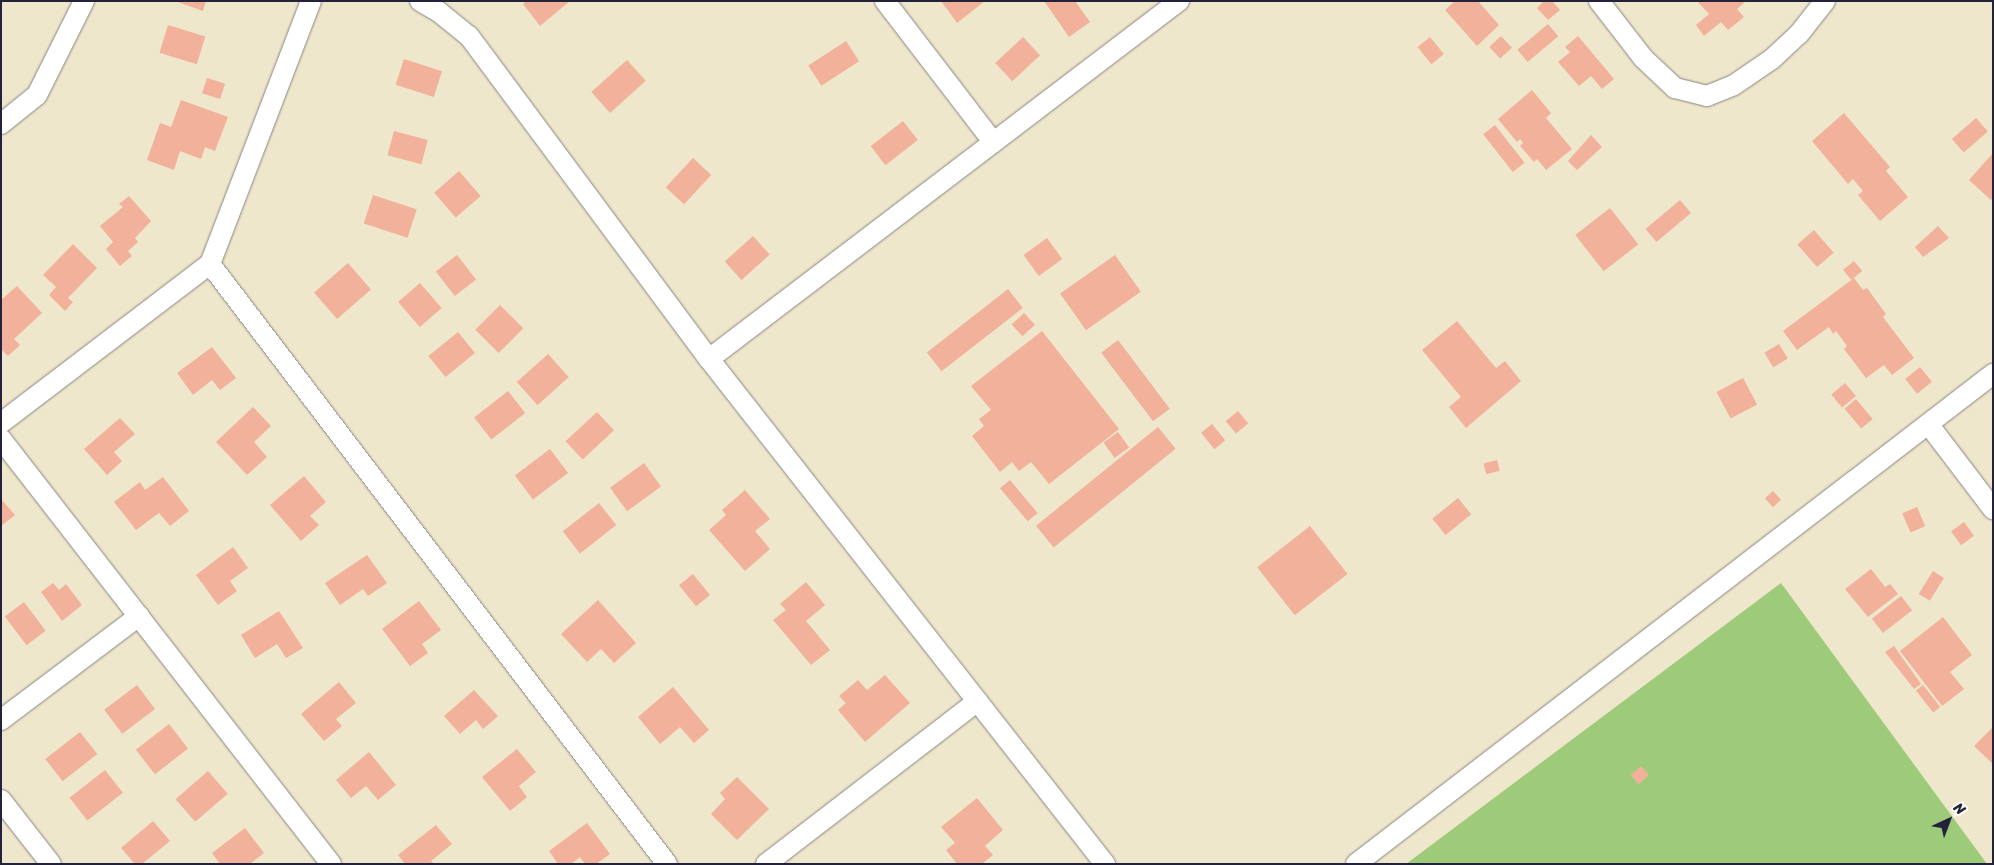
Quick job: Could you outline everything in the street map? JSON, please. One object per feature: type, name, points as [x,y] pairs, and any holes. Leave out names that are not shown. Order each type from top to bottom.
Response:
[{"type":"street","points":[[1,124],[37,95],[84,1]]},
{"type":"street","points":[[1,423],[210,264],[312,1]]},
{"type":"street","points":[[420,1],[469,36],[709,359],[1105,864]]},
{"type":"street","points":[[885,1],[993,142]]},
{"type":"street","points":[[709,359],[1179,1]]},
{"type":"street","points":[[1599,1],[1643,58],[1675,88],[1707,96],[1734,85],[1772,59],[1799,34],[1825,1]]},
{"type":"street","points":[[210,264],[667,864]]},
{"type":"street","points":[[1356,864],[1993,374]]},
{"type":"street","points":[[1929,425],[1993,509]]},
{"type":"street","points":[[1,439],[332,864]]},
{"type":"street","points":[[1,720],[139,616]]},
{"type":"street","points":[[766,864],[978,701]]},
{"type":"street","points":[[1,800],[51,864]]},
{"type":"green space","points":[[1781,583],[1987,864],[1406,864]]},
{"type":"building","points":[[175,1],[206,1],[203,11]]},
{"type":"building","points":[[526,1],[570,1],[540,26],[523,4]]},
{"type":"building","points":[[941,1],[985,1],[957,23]]},
{"type":"building","points":[[1044,1],[1075,1],[1090,22],[1069,37]]},
{"type":"building","points":[[1455,1],[1478,1],[1499,25],[1477,46],[1445,10]]},
{"type":"building","points":[[1544,1],[1552,1],[1560,10],[1548,20],[1537,8]]},
{"type":"building","points":[[1697,1],[1746,1],[1737,9],[1744,17],[1728,30],[1721,22],[1704,36],[1696,25],[1709,14]]},
{"type":"building","points":[[1548,24],[1558,36],[1528,62],[1517,50]]},
{"type":"building","points":[[168,25],[205,36],[197,64],[160,53]]},
{"type":"building","points":[[1501,36],[1512,48],[1500,59],[1489,47]]},
{"type":"building","points":[[1578,36],[1614,79],[1602,89],[1591,76],[1579,86],[1558,62],[1570,52],[1565,47]]},
{"type":"building","points":[[1023,37],[1040,55],[1012,81],[995,63]]},
{"type":"building","points":[[1430,37],[1444,54],[1431,64],[1418,47]]},
{"type":"building","points":[[846,41],[859,61],[821,86],[808,66]]},
{"type":"building","points":[[404,59],[442,71],[434,97],[396,85]]},
{"type":"building","points":[[627,60],[646,81],[610,113],[591,92]]},
{"type":"building","points":[[207,78],[225,84],[220,99],[202,93]]},
{"type":"building","points":[[1532,90],[1551,113],[1546,118],[1572,149],[1546,170],[1537,159],[1534,162],[1520,146],[1523,143],[1520,139],[1517,142],[1498,119]]},
{"type":"building","points":[[181,100],[228,117],[215,151],[205,147],[201,159],[180,151],[174,170],[147,160],[160,123],[171,127]]},
{"type":"building","points":[[1844,113],[1890,167],[1886,171],[1908,197],[1880,221],[1858,195],[1863,191],[1853,179],[1848,184],[1812,141]]},
{"type":"building","points":[[1976,118],[1988,132],[1964,153],[1952,139]]},
{"type":"building","points":[[903,121],[918,140],[885,165],[871,146]]},
{"type":"building","points":[[1495,125],[1525,163],[1513,172],[1483,134]]},
{"type":"building","points":[[394,131],[428,140],[421,164],[388,155]]},
{"type":"building","points":[[1591,135],[1602,147],[1577,170],[1568,161]]},
{"type":"building","points":[[1993,153],[1993,198],[1991,200],[1969,180]]},
{"type":"building","points":[[693,158],[711,175],[684,204],[666,187]]},
{"type":"building","points":[[459,171],[481,196],[456,218],[434,193]]},
{"type":"building","points":[[373,195],[417,209],[407,238],[364,224]]},
{"type":"building","points":[[129,196],[151,221],[135,238],[138,242],[128,251],[132,256],[120,266],[106,249],[113,242],[100,226],[123,207],[119,204]]},
{"type":"building","points":[[1680,200],[1691,213],[1656,242],[1646,229]]},
{"type":"building","points":[[1610,208],[1638,244],[1604,271],[1575,235]]},
{"type":"building","points":[[1938,226],[1949,238],[1923,257],[1915,247]]},
{"type":"building","points":[[1814,230],[1834,253],[1817,267],[1797,244]]},
{"type":"building","points":[[753,236],[770,255],[741,280],[725,261]]},
{"type":"building","points":[[1047,238],[1062,259],[1039,276],[1024,255]]},
{"type":"building","points":[[73,244],[97,268],[68,298],[73,302],[65,311],[49,295],[56,287],[43,275]]},
{"type":"building","points":[[457,255],[476,279],[455,296],[436,272]]},
{"type":"building","points":[[1115,255],[1141,292],[1086,330],[1060,293]]},
{"type":"building","points":[[1854,261],[1862,271],[1851,280],[1843,270]]},
{"type":"building","points":[[348,263],[371,289],[337,319],[314,293]]},
{"type":"building","points":[[1854,278],[1863,290],[1867,288],[1886,314],[1883,317],[1914,358],[1892,375],[1884,365],[1866,378],[1844,349],[1847,346],[1836,331],[1833,334],[1829,327],[1797,350],[1783,331]]},
{"type":"building","points":[[420,283],[442,308],[420,327],[398,302]]},
{"type":"building","points":[[17,286],[42,313],[14,339],[20,345],[8,356],[1,349],[1,300]]},
{"type":"building","points":[[1008,289],[1023,308],[942,371],[927,352]]},
{"type":"building","points":[[500,305],[523,328],[499,353],[475,330]]},
{"type":"building","points":[[1024,313],[1035,325],[1022,336],[1012,325]]},
{"type":"building","points":[[1457,321],[1496,368],[1505,361],[1521,381],[1466,428],[1449,407],[1461,397],[1422,350]]},
{"type":"building","points":[[1042,331],[1119,429],[1049,484],[1031,462],[1019,471],[1012,462],[1000,472],[972,436],[984,426],[979,419],[991,410],[971,386]]},
{"type":"building","points":[[458,332],[475,353],[445,377],[428,356]]},
{"type":"building","points":[[1118,340],[1170,409],[1153,421],[1101,353]]},
{"type":"building","points":[[1779,344],[1788,359],[1773,367],[1764,353]]},
{"type":"building","points":[[212,347],[236,378],[220,390],[212,380],[193,395],[177,373]]},
{"type":"building","points":[[548,354],[569,377],[538,405],[517,382]]},
{"type":"building","points":[[1920,367],[1932,382],[1917,394],[1905,379]]},
{"type":"building","points":[[1743,378],[1757,404],[1731,419],[1717,392]]},
{"type":"building","points":[[1845,383],[1856,396],[1842,408],[1831,395]]},
{"type":"building","points":[[508,391],[525,413],[491,440],[474,417]]},
{"type":"building","points":[[1856,399],[1873,419],[1861,429],[1845,409]]},
{"type":"building","points":[[253,407],[271,426],[254,442],[267,457],[247,475],[216,442]]},
{"type":"building","points":[[1238,411],[1248,423],[1236,434],[1226,421]]},
{"type":"building","points":[[597,412],[614,430],[583,460],[566,441]]},
{"type":"building","points":[[120,418],[135,434],[114,452],[122,461],[107,475],[84,449]]},
{"type":"building","points":[[1212,424],[1225,440],[1214,449],[1201,433]]},
{"type":"building","points":[[1158,427],[1176,449],[1054,548],[1036,526]]},
{"type":"building","points":[[1118,432],[1129,447],[1115,458],[1103,443]]},
{"type":"building","points":[[550,449],[568,473],[533,499],[515,475]]},
{"type":"building","points":[[1497,460],[1500,471],[1486,474],[1483,464]]},
{"type":"building","points":[[644,463],[661,486],[627,511],[610,488]]},
{"type":"building","points":[[304,476],[326,502],[310,516],[319,525],[301,541],[270,505]]},
{"type":"building","points":[[163,477],[189,511],[170,526],[159,513],[136,530],[114,502],[140,482],[145,490]]},
{"type":"building","points":[[1010,480],[1038,513],[1028,521],[1000,488]]},
{"type":"building","points":[[745,490],[770,519],[755,531],[770,549],[745,571],[709,530],[726,515],[722,510]]},
{"type":"building","points":[[1773,491],[1781,500],[1773,507],[1765,498]]},
{"type":"building","points":[[1458,498],[1471,514],[1446,535],[1432,519]]},
{"type":"building","points":[[1,499],[15,515],[1,526]]},
{"type":"building","points":[[599,503],[616,525],[580,553],[563,531]]},
{"type":"building","points":[[1917,507],[1925,526],[1910,533],[1902,513]]},
{"type":"building","points":[[1964,522],[1974,536],[1961,545],[1951,531]]},
{"type":"building","points":[[1310,526],[1348,574],[1295,615],[1257,567]]},
{"type":"building","points":[[233,547],[248,568],[230,581],[237,591],[218,605],[196,575]]},
{"type":"building","points":[[367,555],[387,583],[368,596],[363,589],[340,605],[325,583]]},
{"type":"building","points":[[1871,569],[1885,587],[1890,584],[1898,594],[1868,617],[1845,589]]},
{"type":"building","points":[[1933,571],[1944,578],[1930,601],[1919,594]]},
{"type":"building","points":[[693,574],[710,595],[696,606],[679,585]]},
{"type":"building","points":[[806,582],[825,605],[806,621],[830,650],[811,665],[773,620],[786,610],[780,604]]},
{"type":"building","points":[[53,583],[59,590],[66,584],[82,605],[62,621],[41,592]]},
{"type":"building","points":[[1901,596],[1912,610],[1883,633],[1872,619]]},
{"type":"building","points":[[598,600],[636,643],[614,663],[601,649],[587,662],[561,634]]},
{"type":"building","points":[[419,601],[441,630],[422,644],[428,653],[410,666],[382,629]]},
{"type":"building","points":[[24,602],[46,631],[26,645],[5,616]]},
{"type":"building","points":[[279,611],[303,648],[286,658],[277,644],[255,658],[241,635]]},
{"type":"building","points":[[1943,617],[1972,655],[1950,672],[1964,689],[1942,706],[1900,651]]},
{"type":"building","points":[[1894,646],[1921,684],[1914,689],[1885,652]]},
{"type":"building","points":[[885,675],[910,703],[865,742],[838,710],[846,703],[839,696],[858,680],[867,690]]},
{"type":"building","points":[[339,682],[356,703],[336,719],[342,726],[324,741],[301,714]]},
{"type":"building","points":[[137,685],[155,709],[122,734],[104,710]]},
{"type":"building","points":[[1923,685],[1940,707],[1933,713],[1916,691]]},
{"type":"building","points":[[673,687],[709,730],[694,743],[680,727],[660,744],[638,717]]},
{"type":"building","points":[[474,690],[498,716],[483,729],[476,720],[460,734],[444,716]]},
{"type":"building","points":[[169,724],[188,748],[155,774],[136,750]]},
{"type":"building","points":[[1993,727],[1993,764],[1974,746]]},
{"type":"building","points":[[80,732],[97,754],[63,781],[45,759]]},
{"type":"building","points":[[517,749],[536,772],[519,786],[527,797],[510,811],[482,777]]},
{"type":"building","points":[[369,752],[396,785],[378,800],[366,786],[351,798],[336,780]]},
{"type":"building","points":[[1641,766],[1649,775],[1639,784],[1631,775]]},
{"type":"building","points":[[105,770],[123,793],[87,821],[70,798]]},
{"type":"building","points":[[208,771],[228,794],[195,822],[176,799]]},
{"type":"building","points":[[737,777],[769,809],[737,840],[711,814],[725,799],[720,793]]},
{"type":"building","points":[[977,798],[1003,830],[985,846],[993,855],[982,864],[957,864],[946,850],[955,843],[941,827]]},
{"type":"building","points":[[153,821],[170,841],[142,864],[135,864],[121,848]]},
{"type":"building","points":[[587,823],[610,854],[596,864],[585,864],[580,857],[571,864],[558,864],[549,851]]},
{"type":"building","points":[[436,825],[452,844],[431,861],[434,864],[405,864],[398,855]]},
{"type":"building","points":[[245,828],[264,853],[250,864],[220,864],[212,853]]}]
